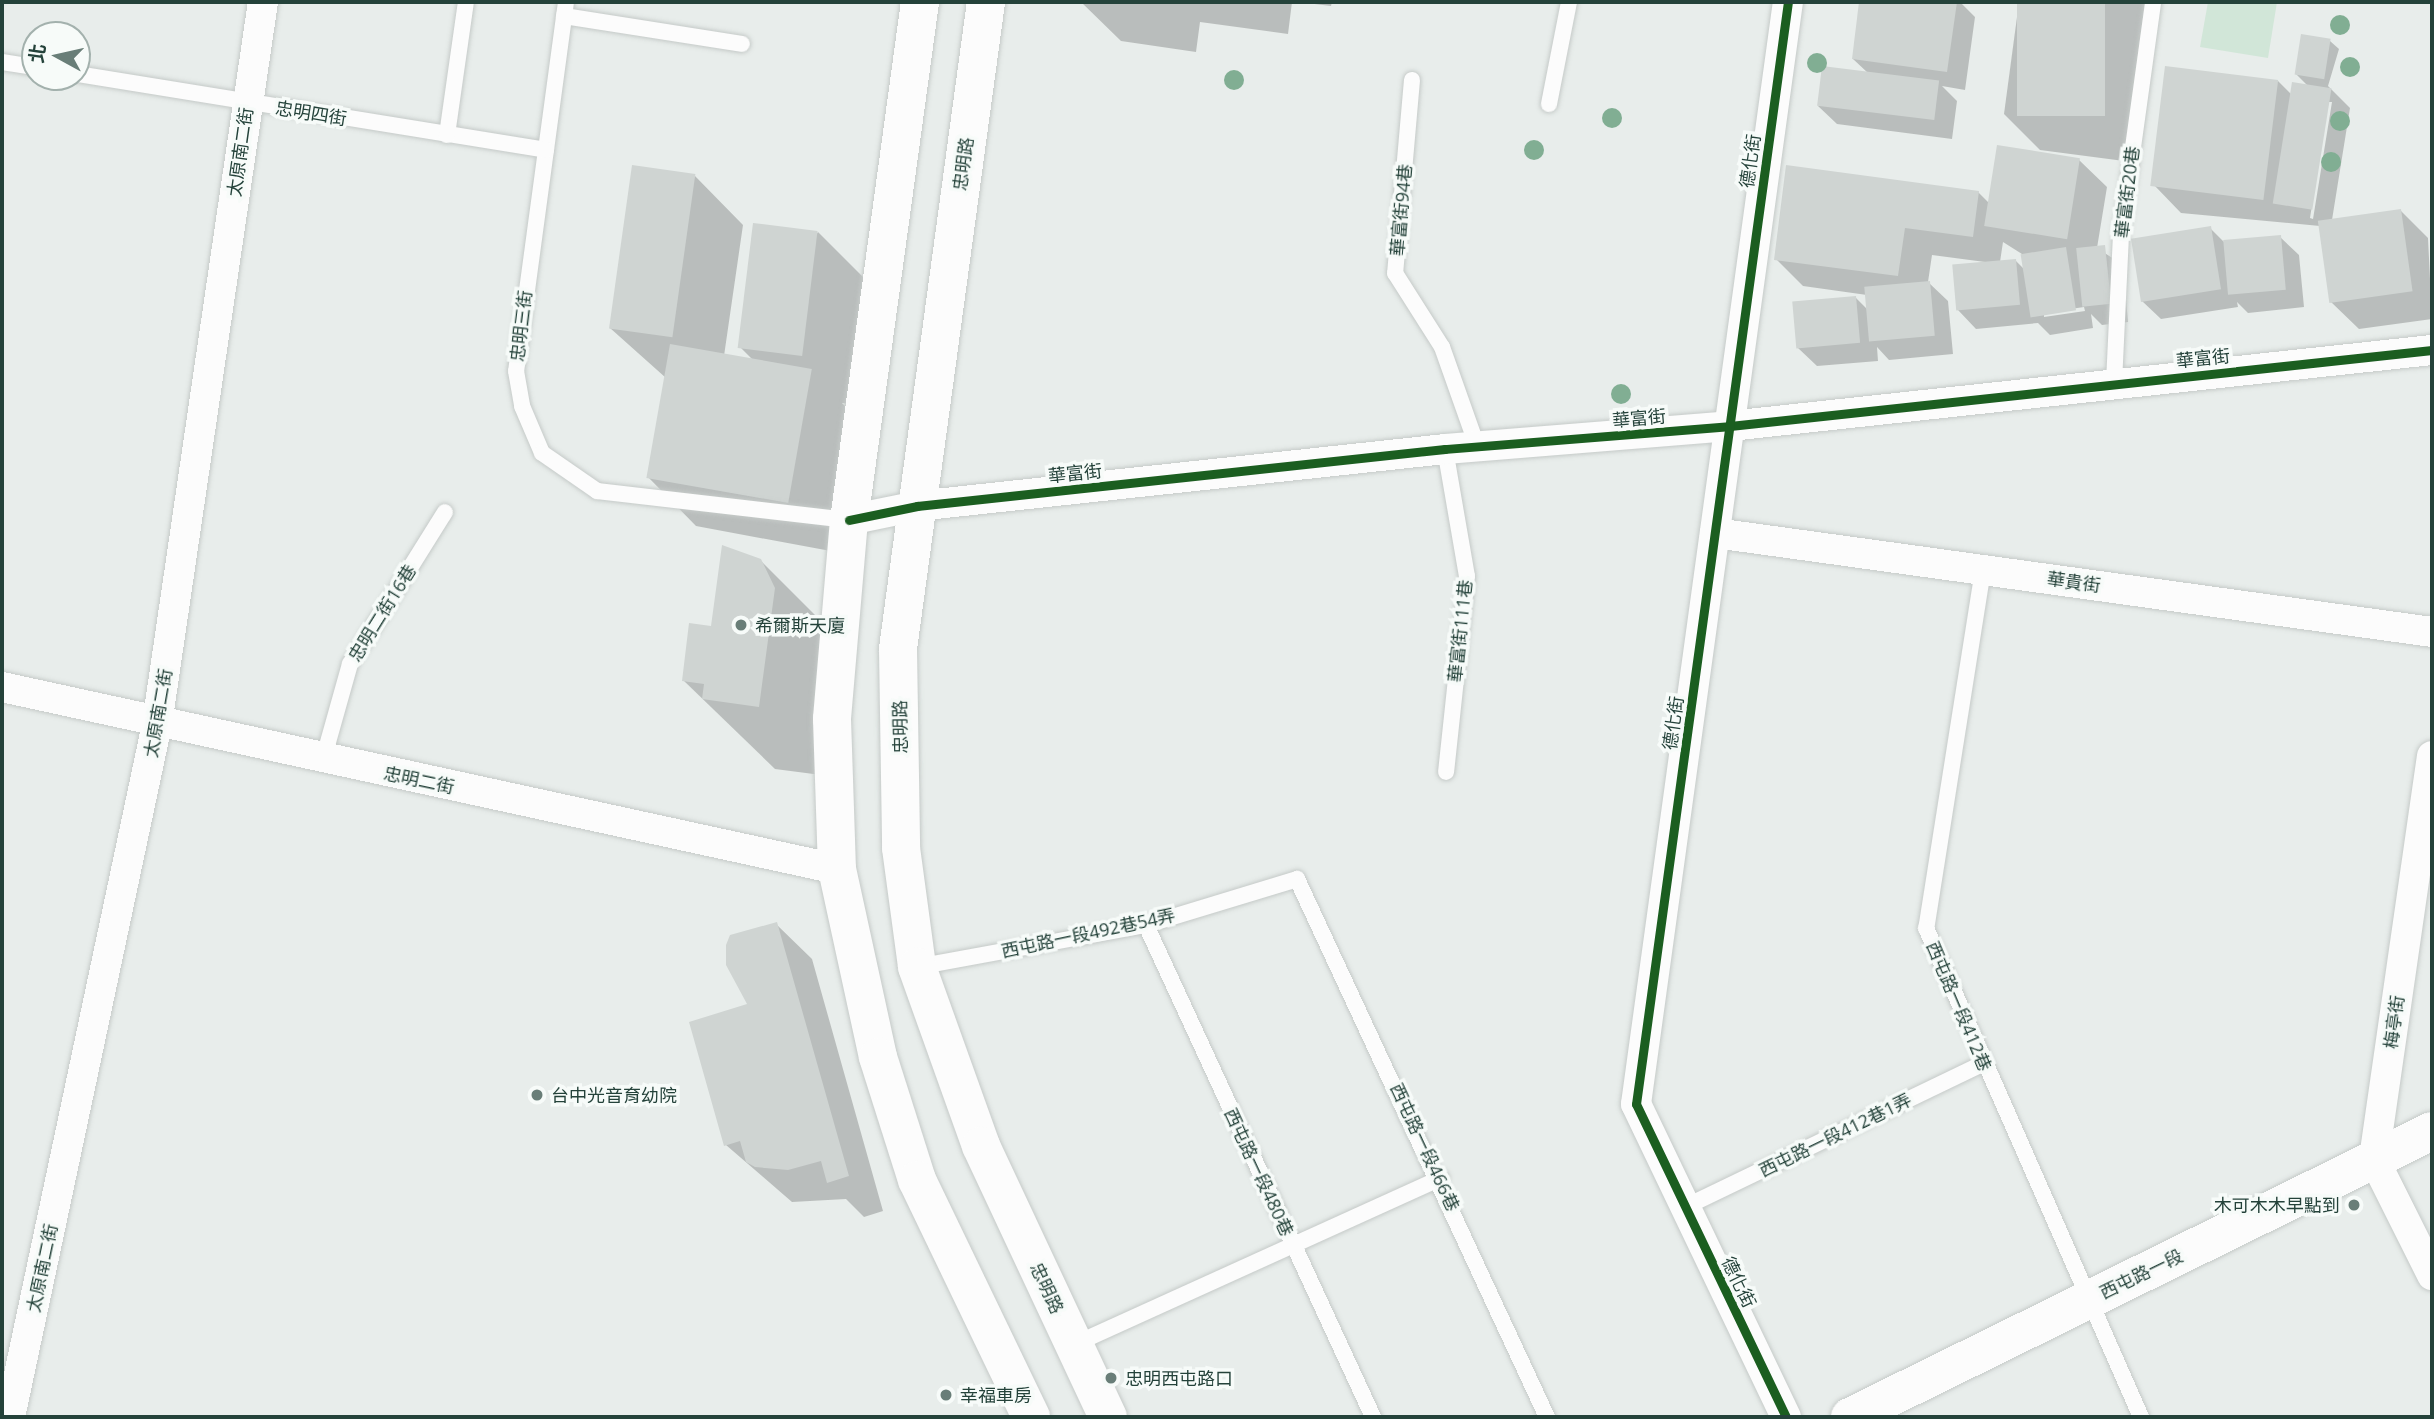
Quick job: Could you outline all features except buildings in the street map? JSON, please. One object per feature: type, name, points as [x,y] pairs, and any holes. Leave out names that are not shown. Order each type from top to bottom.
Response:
[{"type":"main road","points":[[919,2],[849,520],[832,719],[836,869],[878,1057],[917,1180],[1031,1417]]},
{"type":"main road","name":"忠明路","points":[[986,2],[898,649],[901,848],[917,967],[982,1146],[1108,1417]]},
{"type":"main road","name":"西屯路一段","points":[[1850,1417],[2432,1131]]},
{"type":"street","name":"太原南二街","points":[[10,1417],[158,724],[263,2]]},
{"type":"street","name":"德化街","points":[[1786,1417],[1636,1104],[1788,2]]},
{"type":"street","name":"華富街","points":[[849,520],[916,506],[1445,449],[1730,426],[2432,349]]},
{"type":"street","name":"華貴街","points":[[1715,533],[2432,632]]},
{"type":"street","name":"忠明二街","points":[[2,687],[158,724],[836,869]]},
{"type":"street","name":"梅亭街","points":[[2374,1159],[2432,756]]},
{"type":"street","points":[[2374,1159],[2432,1275]]},
{"type":"lane","points":[[447,135],[466,2]]},
{"type":"lane","points":[[1549,104],[1569,2]]},
{"type":"lane","name":"華富街20巷","points":[[2114,383],[2120,234],[2153,2]]},
{"type":"lane","points":[[565,9],[742,44]]},
{"type":"lane","name":"忠明三街","points":[[565,9],[516,370],[522,406],[542,453],[597,491],[849,520]]},
{"type":"lane","points":[[2,62],[21,65]]},
{"type":"lane","name":"忠明四街","points":[[91,76],[546,150]]},
{"type":"lane","name":"華富街94巷","points":[[1412,80],[1395,273],[1441,347],[1476,446]]},
{"type":"lane","name":"華富街111巷","points":[[1445,449],[1467,576],[1446,772]]},
{"type":"lane","name":"忠明二街16巷","points":[[323,760],[350,664],[445,512]]},
{"type":"lane","name":"西屯路一段412巷","points":[[1983,570],[1926,928],[2085,1301],[2141,1417]]},
{"type":"lane","name":"西屯路一段492巷54弄","points":[[917,967],[1146,925],[1297,879]]},
{"type":"lane","name":"西屯路一段466巷","points":[[1297,879],[1441,1178],[1547,1417]]},
{"type":"lane","name":"西屯路一段480巷","points":[[1146,925],[1373,1417]]},
{"type":"lane","name":"西屯路一段412巷1弄","points":[[1685,1207],[1984,1063]]},
{"type":"lane","points":[[1073,1345],[1291,1242],[1441,1178]]},
{"type":"green space","points":[[2208,2],[2277,2],[2268,58],[2200,47]]},
{"type":"cycle path","points":[[1786,1417],[1636,1104],[1788,2]]},
{"type":"cycle path","points":[[849,520],[917,506],[1445,449],[1730,426],[2432,350]]},
{"type":"place","name":"希爾斯天廈","points":[[741,625]]},
{"type":"place","name":"台中光音育幼院","points":[[537,1095]]},
{"type":"place","name":"木可木木早點到","points":[[2354,1205]]},
{"type":"place","name":"忠明西屯路口","points":[[1111,1378]]},
{"type":"place","name":"幸福車房","points":[[946,1395]]}]
